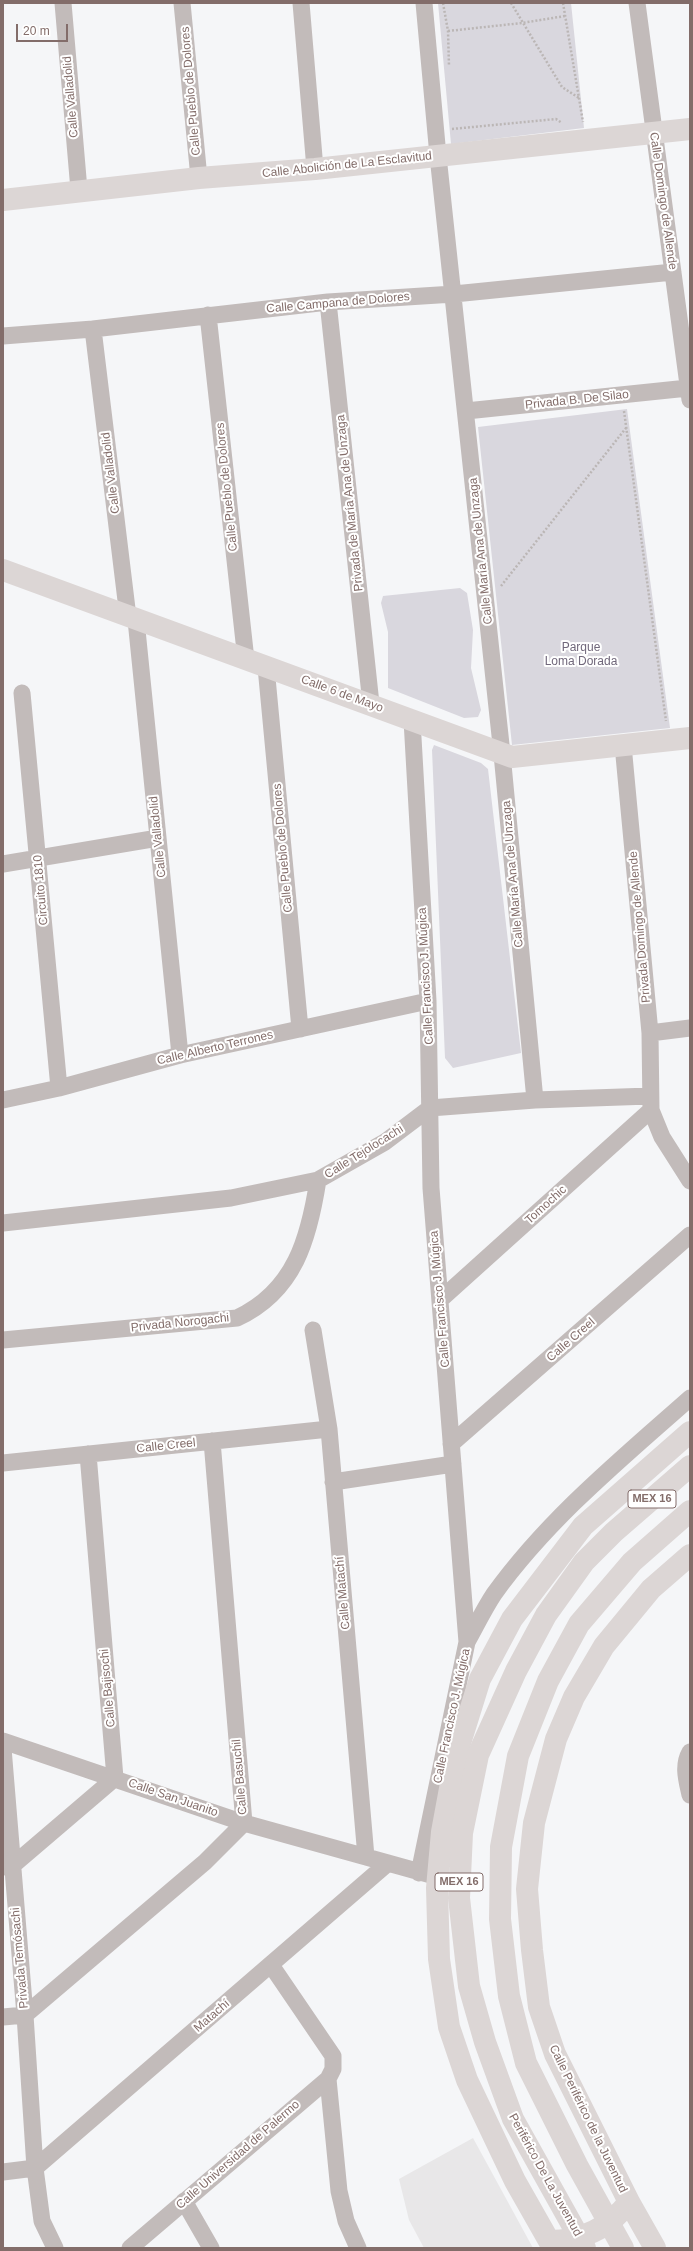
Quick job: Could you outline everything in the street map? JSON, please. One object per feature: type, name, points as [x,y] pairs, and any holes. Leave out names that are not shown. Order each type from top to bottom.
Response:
[{"type":"main road","name":"Calle Abolición de La Esclavitud","points":[[3,200],[79,190],[199,178],[315,169],[690,129]]},
{"type":"main road","name":"Calle 6 de Mayo","points":[[3,570],[512,757],[690,738]]},
{"type":"main road","points":[[629,2202],[621,2213],[600,2229],[576,2239],[551,2244],[515,2181],[467,2080],[449,2027],[428,1875],[442,1832],[456,1756],[480,1679],[512,1619],[583,1526],[690,1432]]},
{"type":"main road","name":"Periférico De La Juventud","points":[[585,2248],[513,2119],[484,2042],[469,1986],[459,1898],[462,1832],[478,1756],[516,1671],[546,1615],[584,1562],[614,1532],[690,1466]]},
{"type":"main road","name":"MEX 16","points":[[623,2248],[577,2164],[526,2063],[509,1996],[500,1920],[501,1847],[518,1756],[548,1681],[579,1624],[632,1562],[690,1511]]},
{"type":"main road","name":"Calle Periférico de la Juventud","points":[[655,2248],[629,2202],[555,2054],[539,2007],[527,1889],[534,1823],[556,1739],[574,1697],[604,1646],[651,1589],[690,1555]]},
{"type":"street","name":"Calle Valladolid","points":[[63,3],[79,190]]},
{"type":"street","name":"Calle Pueblo de Dolores","points":[[182,3],[199,178]]},
{"type":"street","points":[[301,3],[315,169]]},
{"type":"street","name":"Calle María Ana de Unzaga","points":[[424,3],[438,156],[454,294],[502,754],[534,1100]]},
{"type":"street","name":"Calle Domingo de Allende","points":[[637,3],[689,394]]},
{"type":"street","name":"Calle Campana de Dolores","points":[[3,336],[93,330],[208,315],[328,302],[454,294],[673,272]]},
{"type":"street","name":"Privada de María Ana de Unzaga","points":[[328,302],[371,704]]},
{"type":"street","name":"Calle Pueblo de Dolores","points":[[208,315],[246,660]]},
{"type":"street","name":"Calle Valladolid","points":[[93,330],[132,618],[158,838],[180,1055]]},
{"type":"street","name":"Privada B. De Silao","points":[[466,411],[622,395],[689,394]]},
{"type":"street","name":"Calle Pueblo de Dolores","points":[[266,667],[300,1029]]},
{"type":"street","name":"Circuito 1810","points":[[22,692],[59,1088]]},
{"type":"street","name":"Calle Francisco J. Múgica","points":[[412,720],[428,1001],[431,1188],[467,1642],[428,1875]]},
{"type":"street","name":"Privada Domingo de Allende","points":[[623,745],[650,1033],[650,1103]]},
{"type":"street","points":[[3,864],[158,838]]},
{"type":"street","name":"Calle Alberto Terrones","points":[[3,1100],[59,1088],[180,1055],[428,1001]]},
{"type":"street","points":[[650,1033],[690,1028]]},
{"type":"street","points":[[430,1108],[534,1100],[650,1103],[662,1137],[690,1181]]},
{"type":"street","name":"Tomochic","points":[[440,1300],[650,1103]]},
{"type":"street","name":"Calle Tejolocachi","points":[[3,1223],[231,1198],[318,1180],[385,1142],[430,1108]]},
{"type":"street","name":"Privada Norogachi","points":[[3,1340],[237,1318],[247,1313],[266,1300],[293,1266],[305,1241],[312,1220],[318,1180]]},
{"type":"street","name":"Calle Creel","points":[[452,1444],[690,1235]]},
{"type":"street","name":"Calle Matachí","points":[[313,1330],[329,1430],[366,1857]]},
{"type":"street","points":[[467,1642],[493,1595],[520,1560],[558,1519],[690,1398]]},
{"type":"street","name":"Calle Creel","points":[[3,1463],[329,1430]]},
{"type":"street","name":"Calle Basuchil","points":[[25,2015],[205,1862],[244,1823],[212,1441]]},
{"type":"street","name":"Calle Bajisochi","points":[[88,1454],[115,1778]]},
{"type":"street","points":[[333,1482],[453,1464]]},
{"type":"street","name":"Calle San Juanito","points":[[3,1741],[244,1823],[428,1875]]},
{"type":"street","name":"Privada Temósachi","points":[[3,1748],[8,1867],[25,2015],[35,2168],[42,2221],[55,2248]]},
{"type":"street","points":[[690,1752],[685,1766],[690,1796]]},
{"type":"street","points":[[8,1867],[115,1778]]},
{"type":"street","name":"Matachí","points":[[35,2168],[388,1863]]},
{"type":"street","points":[[271,1965],[333,2056],[333,2068],[328,2079],[340,2191],[346,2221],[358,2248]]},
{"type":"street","points":[[3,2017],[25,2015]]},
{"type":"street","name":"Calle Universidad de Palermo","points":[[130,2248],[328,2079]]},
{"type":"street","points":[[3,2172],[35,2168]]},
{"type":"street","points":[[184,2201],[211,2248]]},
{"type":"path","points":[[443,3],[448,30],[449,68]]},
{"type":"path","points":[[511,3],[562,87],[579,98]]},
{"type":"path","points":[[563,3],[584,128]]},
{"type":"path","points":[[448,30],[522,23],[565,16]]},
{"type":"path","points":[[450,121],[450,129],[556,119],[564,124]]},
{"type":"path","points":[[622,395],[666,722],[659,723]]},
{"type":"path","points":[[501,586],[626,428]]},
{"type":"path","points":[[500,578],[501,594]]},
{"type":"shaded area","points":[[473,2138],[533,2248],[424,2248],[409,2220],[399,2179]]},
{"type":"green space","points":[[438,3],[571,3],[584,128],[451,144]]},
{"type":"green space","name":"Parque Loma Dorada","points":[[627,409],[670,728],[512,745],[478,427]]},
{"type":"green space","points":[[460,588],[467,593],[473,630],[471,668],[481,710],[478,717],[464,718],[388,688],[388,632],[381,603],[383,596]]},
{"type":"green space","points":[[434,745],[481,763],[488,769],[521,1053],[453,1068],[445,1058],[432,750]]}]
